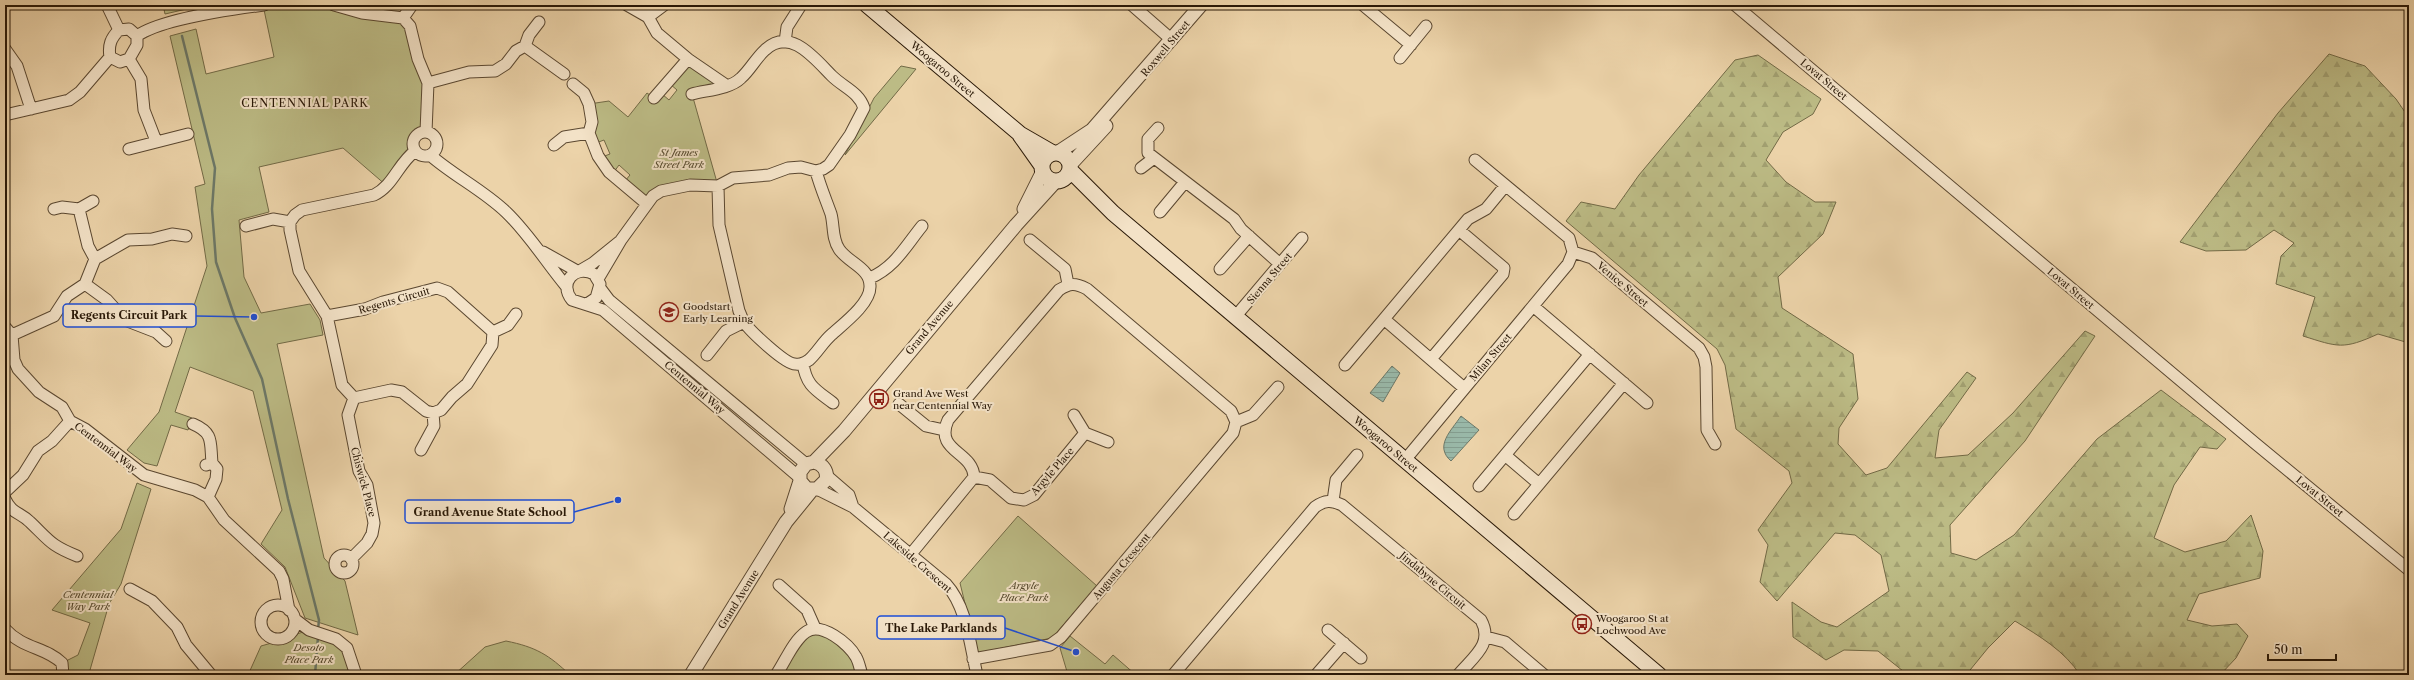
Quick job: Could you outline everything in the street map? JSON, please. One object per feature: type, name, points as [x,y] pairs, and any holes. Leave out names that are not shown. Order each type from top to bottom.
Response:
[{"type":"main road","name":"Woogaroo Street","points":[[867,5],[1020,134],[1055,153],[1066,157],[1064,174]]},
{"type":"main road","name":"Woogaroo Street","points":[[1020,134],[1048,178],[1064,174]]},
{"type":"main road","points":[[1043,169],[1045,158],[1055,153]]},
{"type":"main road","name":"Woogaroo Street","points":[[1064,174],[1113,213],[1405,460],[1642,668],[1658,675]]},
{"type":"street","points":[[107,5],[119,30]]},
{"type":"street","points":[[137,36],[156,27],[224,10],[264,5]]},
{"type":"street","points":[[334,5],[362,13],[403,18],[410,26],[418,59],[428,83],[426,132]]},
{"type":"street","points":[[403,18],[412,5]]},
{"type":"street","points":[[627,5],[648,17],[657,33],[688,59],[726,85]]},
{"type":"street","points":[[648,17],[664,5]]},
{"type":"street","points":[[785,42],[789,22],[801,5]]},
{"type":"street","points":[[1132,5],[1172,40]]},
{"type":"street","name":"Roxwell Street","points":[[1055,153],[1082,139],[1092,130],[1201,5]]},
{"type":"street","points":[[1363,5],[1411,45]]},
{"type":"street","name":"Lovat Street","points":[[1735,5],[2244,434],[2409,570]]},
{"type":"street","points":[[428,83],[469,72],[495,71],[506,64],[516,51],[525,46],[529,35],[539,22]]},
{"type":"street","points":[[1400,58],[1426,26]]},
{"type":"street","points":[[5,115],[69,100],[80,92],[110,57],[109,49],[111,38],[119,30],[129,29],[137,36],[137,45],[129,59],[120,62],[110,57]]},
{"type":"street","points":[[587,304],[596,298],[599,284],[621,240],[647,204],[661,191],[690,185],[718,186],[733,178],[768,175],[788,168],[801,167],[816,171],[830,165],[853,129],[864,108],[861,99],[833,77],[807,50],[785,42],[775,43],[765,50],[741,78],[732,85],[726,85],[692,94]]},
{"type":"street","points":[[525,46],[564,74]]},
{"type":"street","points":[[5,50],[17,66],[31,110]]},
{"type":"street","points":[[129,59],[142,79],[144,110],[156,141]]},
{"type":"street","points":[[654,98],[688,59]]},
{"type":"street","points":[[573,84],[584,93],[589,104],[592,122],[589,133],[598,156],[609,172],[647,204]]},
{"type":"street","name":"Roxwell Street","points":[[1064,174],[1098,136],[1115,114],[1128,90]]},
{"type":"street","points":[[1158,128],[1148,139],[1148,153],[1234,219],[1249,236],[1280,264]]},
{"type":"street","points":[[430,155],[436,150],[437,142],[433,134],[426,132],[418,134],[414,140],[415,151],[404,160],[382,191],[374,195],[302,210],[294,215],[290,222],[290,230],[299,271],[327,316],[342,385],[354,398],[391,390],[402,392],[426,411],[433,413],[441,410],[452,397],[467,384],[492,345],[493,332],[508,325],[516,314]]},
{"type":"street","points":[[554,145],[564,137],[589,133]]},
{"type":"street","points":[[129,149],[188,134]]},
{"type":"street","name":"Centennial Way","points":[[415,151],[422,156],[430,155],[450,173],[485,194],[506,212],[537,248],[566,286],[572,300],[576,303],[587,304],[602,310],[779,457],[800,479]]},
{"type":"street","points":[[1141,168],[1154,158]]},
{"type":"street","points":[[1475,160],[1568,238],[1573,252]]},
{"type":"street","name":"Grand Avenue","points":[[1016,225],[1043,169]]},
{"type":"street","points":[[718,186],[719,225],[739,311],[744,322],[785,360],[794,364],[803,363],[809,360],[831,335],[847,322],[867,299],[870,288],[870,278],[838,249],[831,215],[822,195],[816,171]]},
{"type":"street","name":"Grand Avenue","points":[[786,522],[800,479],[802,467],[810,463],[844,431],[1016,225],[1064,174]]},
{"type":"street","points":[[1160,212],[1185,182]]},
{"type":"street","points":[[1345,365],[1468,219],[1486,208],[1505,186]]},
{"type":"street","points":[[54,209],[62,207],[79,209],[92,200]]},
{"type":"street","points":[[79,209],[88,246],[95,259]]},
{"type":"street","points":[[246,226],[273,219],[290,222]]},
{"type":"street","points":[[870,278],[883,272],[896,262],[922,226]]},
{"type":"street","points":[[1431,359],[1503,274],[1504,268],[1459,230]]},
{"type":"street","points":[[9,331],[54,316],[67,296],[85,284],[95,259],[128,240],[152,239],[172,234],[186,236]]},
{"type":"street","points":[[1220,269],[1249,236]]},
{"type":"street","name":"Sienna Street","points":[[1236,317],[1302,238]]},
{"type":"street","points":[[566,286],[569,277],[594,263],[621,240]]},
{"type":"street","points":[[1030,240],[1065,269],[1068,284]]},
{"type":"street","name":"Centennial Way","points":[[537,248],[579,271],[594,274],[609,300],[810,463]]},
{"type":"street","name":"Milan Street","points":[[1405,460],[1568,264],[1573,252]]},
{"type":"street","name":"Venice Street","points":[[1573,252],[1592,258],[1699,348],[1704,357],[1706,367],[1707,430],[1715,444]]},
{"type":"street","points":[[85,284],[107,300],[125,320],[156,332],[166,341]]},
{"type":"street","points":[[911,554],[974,477],[974,470],[968,462],[946,440],[944,430],[948,420],[1059,290],[1068,284],[1078,284],[1087,289],[1231,411],[1236,422],[1254,415],[1278,387]]},
{"type":"street","name":"Regents Circuit","points":[[327,316],[365,309],[383,302],[437,288],[448,292],[493,332]]},
{"type":"street","points":[[1533,306],[1647,403]]},
{"type":"street","points":[[1384,319],[1464,388]]},
{"type":"street","points":[[707,355],[726,331],[744,322]]},
{"type":"street","name":"Centennial Way","points":[[9,331],[14,360],[18,369],[39,392],[62,407],[70,421],[85,429],[144,475],[195,490],[208,497],[224,520],[279,571],[290,610],[296,620],[312,631],[329,637],[347,648],[356,675]]},
{"type":"street","points":[[1479,486],[1590,354]]},
{"type":"street","points":[[803,363],[805,376],[810,385],[833,403]]},
{"type":"street","points":[[1514,514],[1624,383]]},
{"type":"street","name":"Chiswick Place","points":[[351,559],[367,543],[372,534],[374,523],[366,485],[359,471],[348,415],[354,398]]},
{"type":"street","points":[[899,404],[926,426],[944,430]]},
{"type":"street","points":[[421,450],[434,426],[433,413]]},
{"type":"street","points":[[1074,415],[1085,433],[1108,442]]},
{"type":"street","points":[[5,492],[23,475],[38,451],[52,441],[70,421]]},
{"type":"street","name":"Augusta Crescent","points":[[973,659],[1050,645],[1061,637],[1233,433],[1236,422]]},
{"type":"street","points":[[193,424],[205,430],[210,436],[208,464],[217,469],[216,479],[208,497]]},
{"type":"street","name":"Grand Avenue","points":[[691,675],[786,522],[815,489],[824,484],[844,431]]},
{"type":"street","name":"Argyle Place","points":[[974,477],[990,480],[1011,498],[1024,500],[1034,494],[1085,433]]},
{"type":"street","points":[[1173,675],[1316,507],[1323,501],[1333,501],[1336,480],[1357,455]]},
{"type":"street","points":[[1505,455],[1539,484]]},
{"type":"street","points":[[810,463],[821,465],[827,474]]},
{"type":"street","name":"Lakeside Crescent","points":[[827,474],[849,495],[853,507]]},
{"type":"street","points":[[800,479],[803,486],[815,489]]},
{"type":"street","name":"Lakeside Crescent","points":[[815,489],[853,507],[911,554],[955,594],[960,606],[977,675]]},
{"type":"street","points":[[5,499],[10,510],[29,521],[39,533],[56,548],[77,556]]},
{"type":"street","name":"Jindabyne Circuit","points":[[1333,501],[1342,504],[1481,620],[1486,629],[1486,637]]},
{"type":"street","points":[[779,585],[807,610],[815,628]]},
{"type":"street","points":[[130,589],[152,601],[177,626],[186,645],[211,675]]},
{"type":"street","points":[[284,589],[263,613],[260,620],[262,630],[270,638],[280,639],[312,631]]},
{"type":"street","points":[[270,606],[281,605],[290,610]]},
{"type":"street","points":[[288,636],[296,620]]},
{"type":"street","points":[[776,675],[798,640],[806,632],[815,628],[827,632],[852,651],[857,659],[862,675]]},
{"type":"street","points":[[5,629],[22,644],[56,656],[62,663],[63,675]]},
{"type":"street","points":[[1328,630],[1361,658]]},
{"type":"street","points":[[1458,675],[1482,647],[1486,637],[1505,642],[1544,675]]},
{"type":"street","points":[[1316,675],[1344,643]]},
{"type":"green space","points":[[163,5],[191,5],[191,8],[165,14]]},
{"type":"green space","points":[[263,5],[334,5],[403,18],[425,74],[426,132],[417,136],[414,145],[415,151],[387,186],[343,148],[259,167],[269,212],[239,220],[244,277],[261,313],[310,304],[320,320],[323,335],[277,344],[324,558],[345,581],[358,635],[305,618],[285,567],[261,544],[282,510],[253,391],[190,367],[175,412],[192,418],[188,430],[171,425],[157,466],[144,463],[127,450],[159,412],[207,266],[195,187],[205,184],[170,36],[196,29],[206,74],[274,57]]},
{"type":"green space","points":[[2329,54],[2365,66],[2396,99],[2409,118],[2409,343],[2378,334],[2348,345],[2325,343],[2303,336],[2315,297],[2276,284],[2281,256],[2294,243],[2274,230],[2246,250],[2206,251],[2180,242],[2278,113]]},
{"type":"green space","points":[[1758,55],[1821,99],[1813,114],[1783,132],[1766,160],[1786,182],[1815,202],[1836,202],[1823,234],[1778,277],[1782,308],[1853,354],[1858,399],[1839,428],[1838,444],[1866,475],[1887,468],[1967,372],[1976,378],[1939,430],[1935,458],[1968,455],[2013,413],[2085,331],[2095,336],[2025,441],[1950,525],[1951,553],[1976,560],[2014,535],[2097,439],[2161,390],[2226,439],[2217,449],[2200,447],[2174,485],[2154,538],[2185,552],[2226,541],[2251,515],[2263,551],[2260,578],[2199,594],[2187,620],[2212,626],[2237,624],[2248,636],[2236,658],[2220,675],[2080,675],[2074,666],[2059,651],[2015,621],[1988,648],[1966,675],[1908,675],[1878,651],[1844,650],[1826,660],[1793,637],[1792,602],[1821,622],[1837,627],[1889,591],[1881,555],[1855,535],[1835,533],[1777,601],[1760,582],[1768,545],[1758,530],[1792,483],[1789,471],[1736,429],[1725,365],[1717,349],[1566,221],[1581,202],[1615,209],[1639,175],[1735,60]]},
{"type":"green space","name":"St James Street Park","points":[[688,59],[726,85],[692,94],[718,186],[671,189],[654,197],[647,204],[609,172],[598,156],[589,133],[592,122],[589,104],[609,101],[628,117],[647,93],[654,98]],"holes":[[[670,84],[677,90],[669,100],[662,94]],[[604,140],[610,154],[602,157],[596,143]],[[619,165],[630,175],[625,181],[614,172]]]},
{"type":"green space","points":[[901,66],[916,69],[845,155],[874,98]]},
{"type":"green space","name":"Centennial Way Park","points":[[137,483],[151,489],[121,584],[109,604],[90,670],[95,675],[63,675],[62,663],[78,655],[90,623],[52,610],[121,529]]},
{"type":"green space","name":"Argyle Place Park","points":[[1018,516],[1097,586],[1052,638],[977,653],[960,583]]},
{"type":"green space","points":[[815,628],[852,651],[862,675],[776,675],[798,640]]},
{"type":"green space","name":"Desoto Place Park","points":[[309,630],[336,639],[356,675],[248,675],[261,646]]},
{"type":"green space","points":[[1070,636],[1105,664],[1113,655],[1136,675],[1068,675],[1060,648]]},
{"type":"green space","points":[[506,641],[534,649],[555,662],[570,675],[454,675],[485,647]]},
{"type":"shaded area","points":[[1392,366],[1400,373],[1383,402],[1370,393]]},
{"type":"shaded area","points":[[1461,416],[1479,430],[1451,461],[1446,455],[1444,444],[1449,433]]},
{"type":"waterway","points":[[182,36],[215,168],[212,209],[216,262],[235,318],[262,379],[288,499],[319,620],[318,630]]},
{"type":"waterway","points":[[315,675],[318,637]]},
{"type":"place","name":"Goodstart Early Learning","points":[[669,312]]},
{"type":"place","name":"Regents Circuit Park","points":[[254,317]]},
{"type":"place","name":"Grand Ave West near Centennial Way","points":[[879,399]]},
{"type":"place","name":"Grand Avenue State School","points":[[618,500]]},
{"type":"place","name":"Woogaroo St at Lochwood Ave","points":[[1582,624]]},
{"type":"place","name":"The Lake Parklands","points":[[1076,652]]},
{"type":"district","name":"CENTENNIAL PARK","points":[[305,103]]}]
